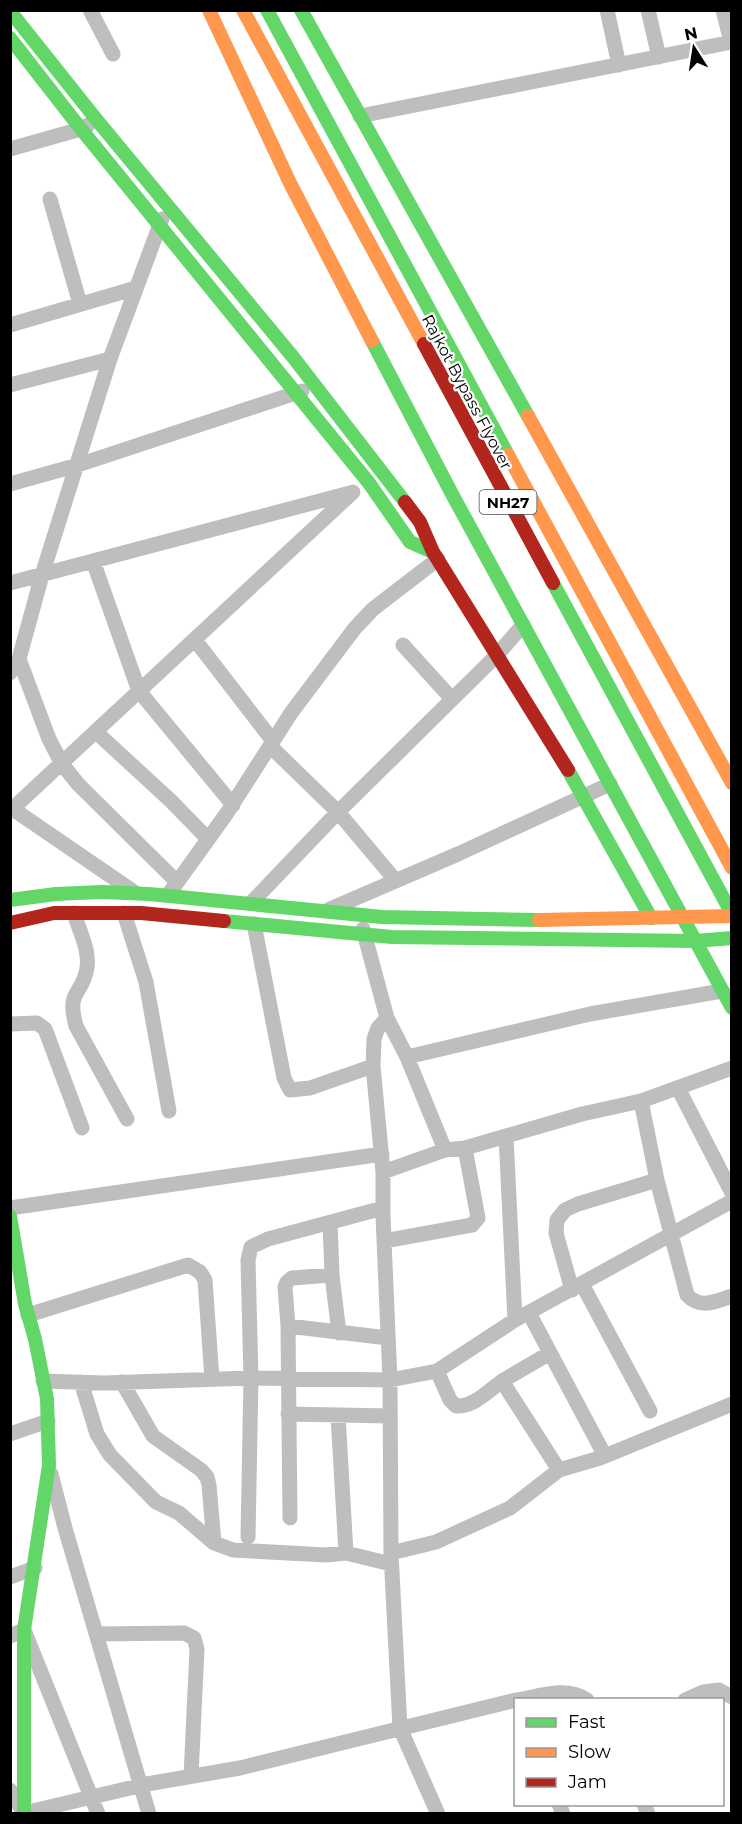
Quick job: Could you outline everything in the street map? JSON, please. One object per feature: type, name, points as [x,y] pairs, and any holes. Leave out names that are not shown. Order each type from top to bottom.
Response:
[{"type":"main road","points":[[209,10],[295,194],[452,494],[732,1008]]},
{"type":"main road","name":"Rajkot Bypass Flyover","points":[[243,10],[732,915]]},
{"type":"main road","name":"Rajkot Bypass Flyover","points":[[267,10],[732,868]]},
{"type":"main road","points":[[301,10],[732,783]]},
{"type":"main road","points":[[10,11],[313,385],[420,522],[435,556],[584,796],[651,918]]},
{"type":"main road","points":[[10,38],[81,129],[369,483],[406,537],[435,556]]},
{"type":"main road","points":[[10,900],[70,894],[135,893],[172,888],[250,903],[323,912],[403,918],[571,921],[732,915]]},
{"type":"main road","points":[[18,920],[54,913],[124,913],[366,936],[695,941],[732,938]]},
{"type":"main road","points":[[10,1216],[28,1315],[47,1399],[48,1420],[49,1465],[35,1568],[17,1633],[24,1813]]},
{"type":"street","points":[[90,10],[113,54]]},
{"type":"street","points":[[607,10],[619,64]]},
{"type":"street","points":[[648,10],[658,57]]},
{"type":"street","points":[[360,116],[731,42],[723,10]]},
{"type":"street","points":[[10,149],[81,129],[96,119]]},
{"type":"street","points":[[50,199],[80,304]]},
{"type":"street","points":[[10,673],[19,659],[42,575],[110,359],[167,205]]},
{"type":"street","points":[[10,325],[136,288]]},
{"type":"street","points":[[10,385],[110,359]]},
{"type":"street","points":[[10,484],[78,465],[297,394],[313,385]]},
{"type":"street","points":[[135,893],[12,809],[353,492],[384,474]]},
{"type":"street","points":[[10,583],[353,492]]},
{"type":"street","points":[[19,659],[49,740],[62,764],[172,888],[232,805],[291,713],[355,628],[373,609],[435,556]]},
{"type":"street","points":[[93,561],[139,691],[232,805]]},
{"type":"street","points":[[250,903],[338,812],[497,655],[523,625]]},
{"type":"street","points":[[195,640],[272,743],[338,812],[396,881]]},
{"type":"street","points":[[403,645],[452,699]]},
{"type":"street","points":[[96,732],[171,801],[208,839]]},
{"type":"street","points":[[323,912],[610,784]]},
{"type":"street","points":[[10,906],[18,920]]},
{"type":"street","points":[[74,913],[88,958],[87,970],[72,999],[76,1026],[128,1119]]},
{"type":"street","points":[[124,913],[146,982],[169,1111]]},
{"type":"street","points":[[358,914],[387,1018],[407,1057],[445,1150]]},
{"type":"street","points":[[254,924],[284,1078],[290,1090],[310,1088],[373,1066]]},
{"type":"street","points":[[407,1057],[590,1014],[722,991]]},
{"type":"street","points":[[387,1018],[378,1028],[374,1039],[373,1066],[383,1172],[390,1380],[391,1565],[400,1728],[438,1814]]},
{"type":"street","points":[[10,1024],[37,1023],[45,1029],[82,1128]]},
{"type":"street","points":[[383,1172],[445,1150],[465,1148],[640,1101],[732,1068]]},
{"type":"street","points":[[678,1088],[732,1193]]},
{"type":"street","points":[[640,1101],[657,1180],[687,1295],[693,1301],[704,1304],[732,1296]]},
{"type":"street","points":[[506,1136],[522,1317],[550,1353],[605,1456]]},
{"type":"street","points":[[384,1241],[472,1226],[478,1218],[478,1207],[465,1148]]},
{"type":"street","points":[[10,1208],[382,1154]]},
{"type":"street","points":[[650,1411],[577,1287],[556,1233],[557,1220],[565,1210],[657,1180]]},
{"type":"street","points":[[43,1381],[122,1382],[251,1378],[390,1380],[437,1371],[522,1317],[732,1201]]},
{"type":"street","points":[[248,1537],[251,1378],[248,1260],[251,1247],[268,1239],[383,1208]]},
{"type":"street","points":[[330,1223],[332,1275],[339,1333]]},
{"type":"street","points":[[28,1315],[188,1265],[200,1272],[205,1280],[212,1379]]},
{"type":"street","points":[[290,1518],[288,1326],[285,1287],[287,1281],[300,1276],[332,1275]]},
{"type":"street","points":[[288,1326],[388,1338]]},
{"type":"street","points":[[437,1371],[450,1400],[456,1406],[465,1407],[502,1381],[550,1353]]},
{"type":"street","points":[[502,1381],[559,1470]]},
{"type":"street","points":[[81,1382],[97,1434],[110,1455],[156,1502],[178,1513],[214,1543],[233,1550],[346,1554],[391,1565],[510,1508],[559,1470],[605,1456],[732,1404]]},
{"type":"street","points":[[122,1382],[153,1436],[201,1470],[207,1477],[214,1543]]},
{"type":"street","points":[[288,1414],[390,1416]]},
{"type":"street","points":[[338,1415],[346,1554]]},
{"type":"street","points":[[10,1434],[48,1420]]},
{"type":"street","points":[[49,1465],[149,1814]]},
{"type":"street","points":[[10,1576],[35,1568]]},
{"type":"street","points":[[17,1633],[98,1814]]},
{"type":"street","points":[[96,1634],[184,1633],[194,1638],[197,1649],[191,1776]]},
{"type":"street","points":[[690,1698],[703,1692],[719,1690],[732,1697]]},
{"type":"street","points":[[535,1698],[561,1693],[584,1698]]},
{"type":"street","points":[[10,1790],[24,1813],[140,1785],[240,1768],[514,1702]]},
{"type":"traffic: fast","points":[[267,10],[508,455]]},
{"type":"traffic: fast","points":[[301,10],[528,416]]},
{"type":"traffic: fast","points":[[10,11],[96,119],[293,357],[405,502]]},
{"type":"traffic: fast","points":[[10,38],[81,129],[369,483],[410,542],[433,552]]},
{"type":"traffic: fast","points":[[372,341],[452,494],[732,1008]]},
{"type":"traffic: fast","points":[[553,583],[732,914]]},
{"type":"traffic: fast","points":[[568,770],[651,918]]},
{"type":"traffic: fast","points":[[10,900],[56,894],[102,892],[149,894],[382,917],[539,920]]},
{"type":"traffic: fast","points":[[224,921],[392,937],[695,941],[732,938]]},
{"type":"traffic: fast","points":[[10,1216],[25,1304],[35,1339],[47,1399],[49,1465],[24,1630],[24,1814]]},
{"type":"traffic: slow","points":[[209,10],[290,183],[372,341]]},
{"type":"traffic: slow","points":[[243,10],[424,344]]},
{"type":"traffic: slow","points":[[528,416],[732,783]]},
{"type":"traffic: slow","points":[[508,455],[732,868]]},
{"type":"traffic: slow","points":[[539,920],[732,916]]},
{"type":"traffic: jam","points":[[424,344],[553,583]]},
{"type":"traffic: jam","points":[[405,502],[420,522],[433,552],[568,770]]},
{"type":"traffic: jam","points":[[10,923],[54,913],[141,913],[224,921]]}]
